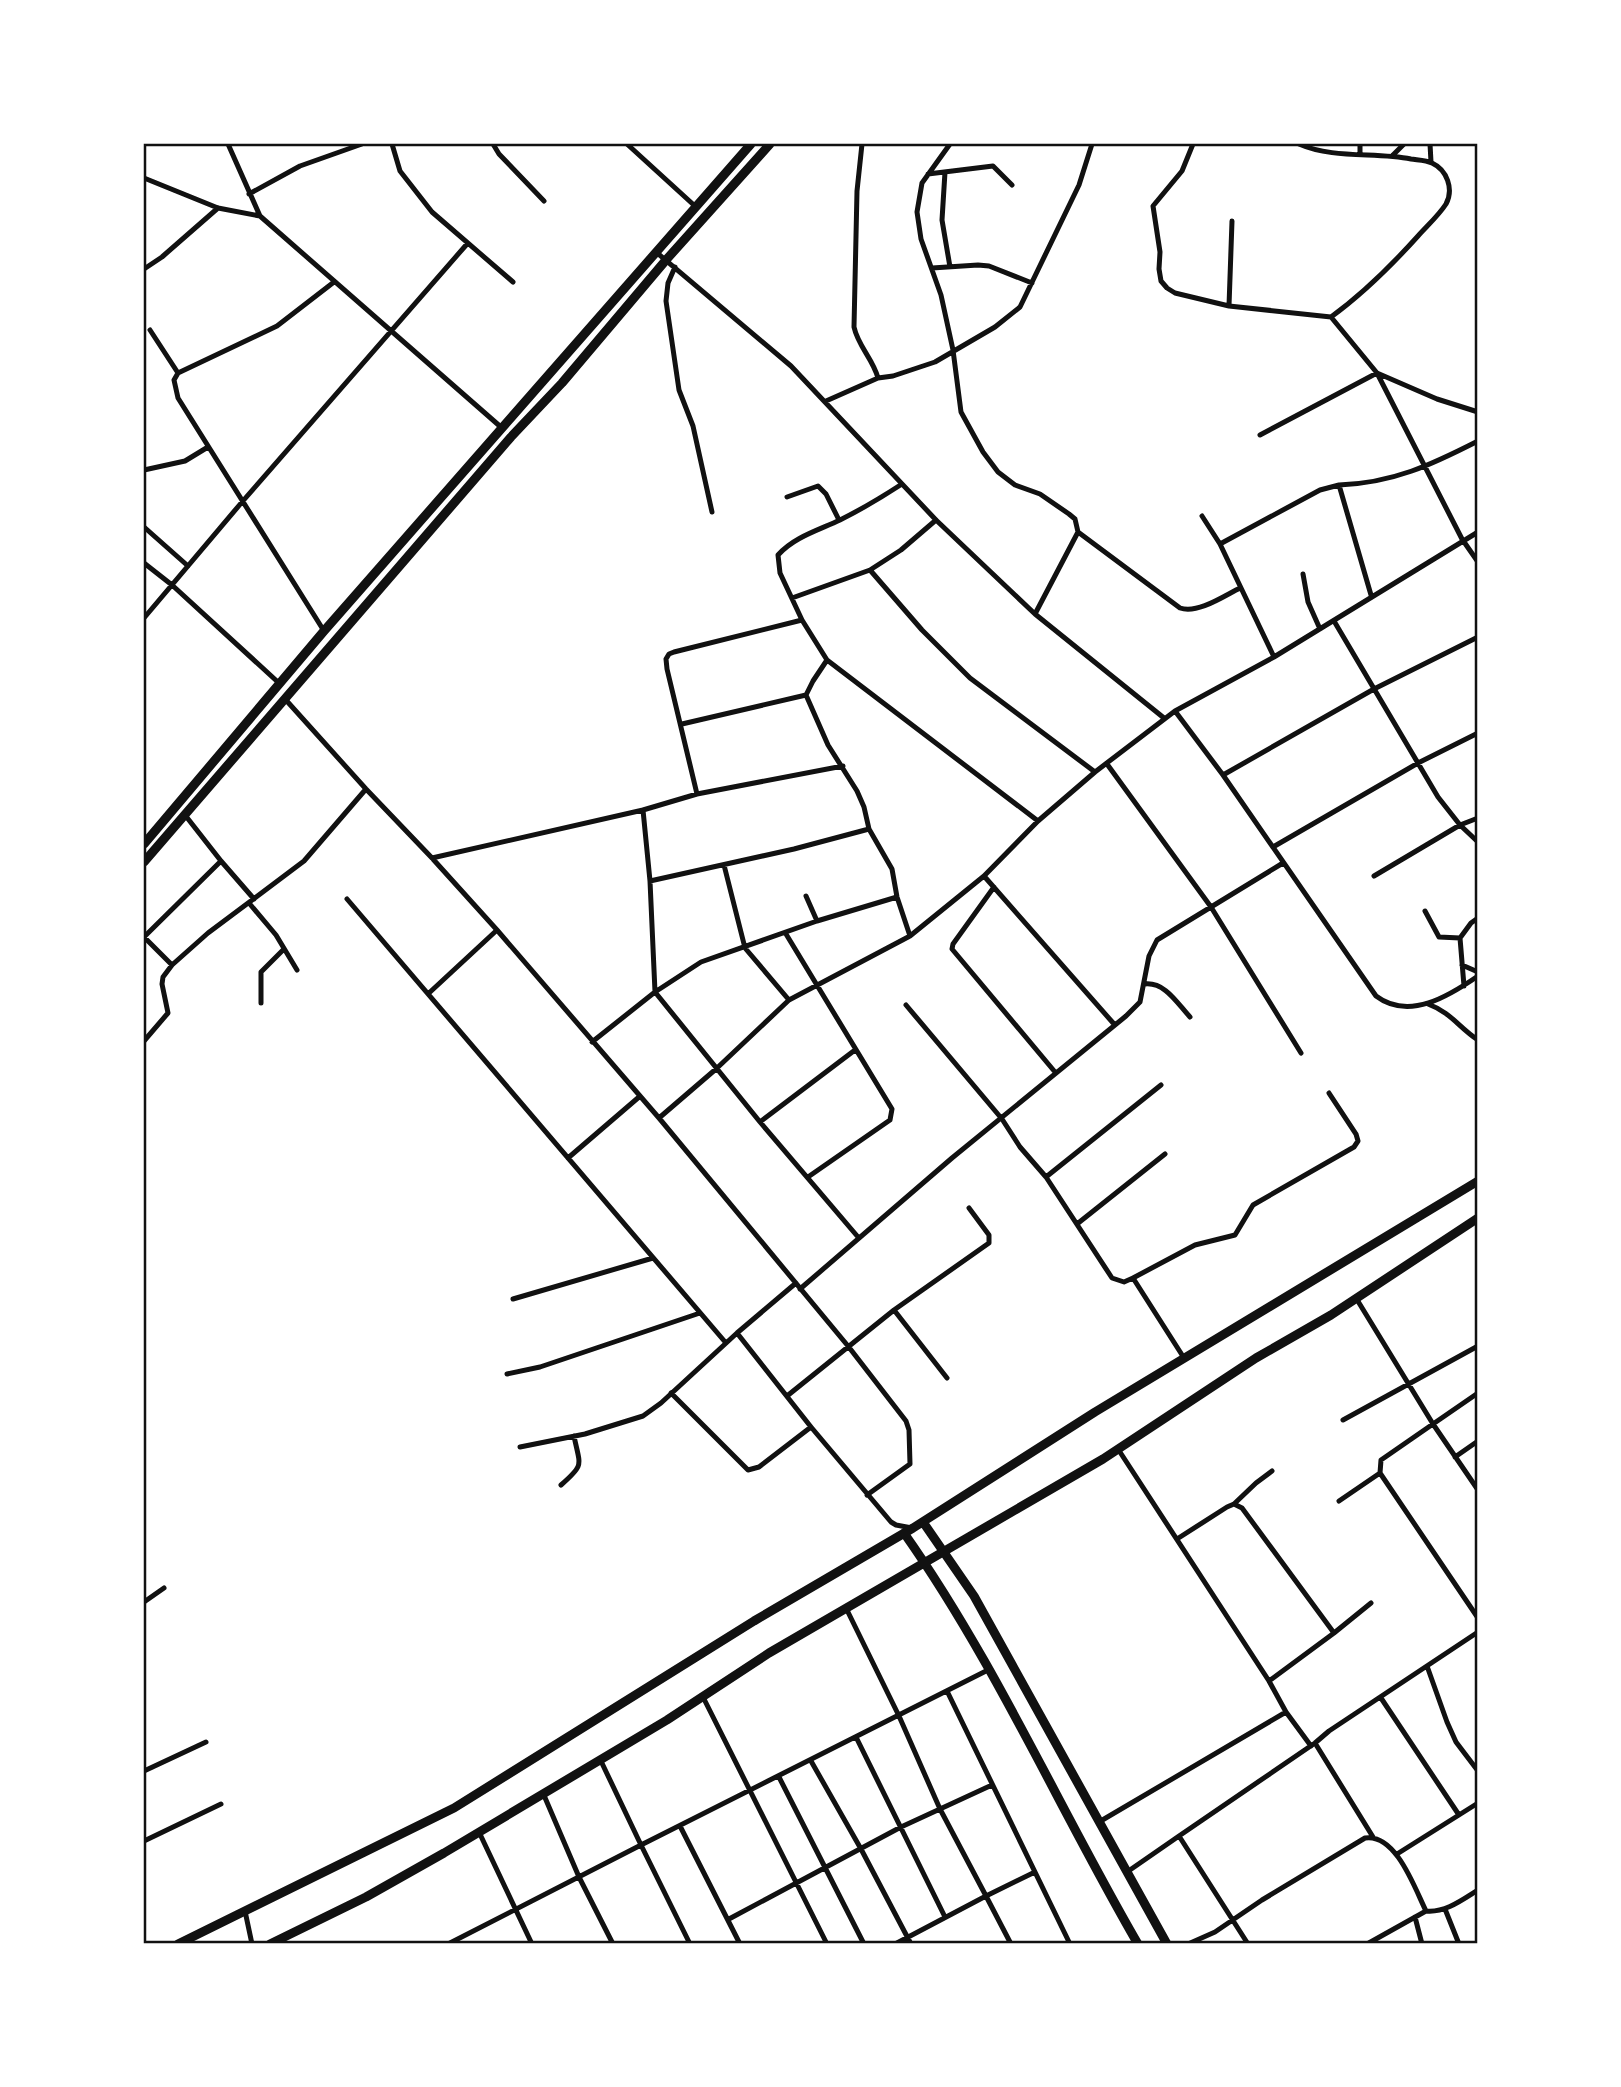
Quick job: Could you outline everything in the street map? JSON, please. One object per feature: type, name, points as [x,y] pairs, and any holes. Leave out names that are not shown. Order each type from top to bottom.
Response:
[{"type":"main road","points":[[144,844],[324,631],[751,144]]},
{"type":"main road","points":[[144,862],[511,437],[562,383],[666,260],[770,144]]},
{"type":"main road","points":[[178,1944],[454,1808],[754,1622],[923,1522],[1046,1442],[1478,1181]]},
{"type":"main road","points":[[270,1944],[366,1897],[479,1832],[703,1697],[769,1653],[1118,1449],[1478,1218]]},
{"type":"main road","points":[[923,1522],[974,1596],[1167,1944]]},
{"type":"main road","points":[[904,1533],[988,1670],[1138,1944]]},
{"type":"street","points":[[228,144],[260,216],[503,429]]},
{"type":"street","points":[[249,194],[300,166],[362,144]]},
{"type":"street","points":[[392,144],[400,171],[432,212],[513,282]]},
{"type":"street","points":[[493,144],[499,154],[544,201]]},
{"type":"street","points":[[627,144],[696,206]]},
{"type":"street","points":[[862,144],[854,327],[859,342],[874,363],[878,378]]},
{"type":"street","points":[[950,144],[922,183],[917,212],[918,226],[941,295],[953,350],[961,412],[990,463],[1005,479],[1040,495],[1069,514],[1075,519],[1078,532],[1181,608],[1188,611],[1196,609],[1240,588]]},
{"type":"street","points":[[826,401],[878,378],[924,366],[945,357],[1020,306],[1079,185],[1092,144]]},
{"type":"street","points":[[1193,144],[1182,172],[1153,206],[1159,241],[1161,281],[1175,293],[1229,306],[1331,317],[1377,373],[1424,468],[1462,539],[1478,562]]},
{"type":"street","points":[[1299,144],[1339,153],[1393,155],[1431,162],[1440,168],[1449,183],[1450,195],[1446,204],[1375,282],[1331,317]]},
{"type":"street","points":[[1360,144],[1360,154]]},
{"type":"street","points":[[1393,155],[1404,144]]},
{"type":"street","points":[[1430,144],[1431,162]]},
{"type":"street","points":[[928,174],[993,166],[1012,186]]},
{"type":"street","points":[[946,172],[942,220],[950,267]]},
{"type":"street","points":[[144,178],[218,208],[260,216]]},
{"type":"street","points":[[144,269],[162,257],[218,208]]},
{"type":"street","points":[[1229,306],[1232,221]]},
{"type":"street","points":[[144,618],[467,244]]},
{"type":"street","points":[[656,252],[791,366],[936,520],[1035,614],[1164,718]]},
{"type":"street","points":[[932,268],[989,266],[1032,283]]},
{"type":"street","points":[[675,267],[668,283],[667,301],[679,390],[693,426],[712,512]]},
{"type":"street","points":[[324,631],[178,398],[174,380],[178,373],[277,326],[334,282]]},
{"type":"street","points":[[150,330],[178,373]]},
{"type":"street","points":[[1377,373],[1437,399],[1478,412]]},
{"type":"street","points":[[1260,435],[1377,373]]},
{"type":"street","points":[[1220,544],[1320,490],[1339,485],[1380,481],[1424,468],[1478,441]]},
{"type":"street","points":[[144,470],[184,461],[208,447]]},
{"type":"street","points":[[902,484],[785,547],[778,555],[780,573],[802,620],[827,660],[1038,821]]},
{"type":"street","points":[[1339,485],[1371,595]]},
{"type":"street","points":[[788,496],[818,486],[826,494],[839,520]]},
{"type":"street","points":[[1202,516],[1220,544],[1273,657]]},
{"type":"street","points":[[792,598],[870,570],[901,550],[936,520]]},
{"type":"street","points":[[144,527],[188,566]]},
{"type":"street","points":[[1035,614],[1078,532]]},
{"type":"street","points":[[659,1118],[789,1000],[910,936],[984,876],[1038,821],[1095,772],[1164,718],[1334,621],[1371,595],[1478,532]]},
{"type":"street","points":[[144,563],[172,585],[280,685]]},
{"type":"street","points":[[870,570],[970,678],[1095,772]]},
{"type":"street","points":[[1303,574],[1308,602],[1320,629]]},
{"type":"street","points":[[697,794],[667,668],[666,659],[669,654],[802,620]]},
{"type":"street","points":[[1334,621],[1438,797],[1460,825],[1478,842]]},
{"type":"street","points":[[1223,775],[1374,689],[1478,636]]},
{"type":"street","points":[[806,695],[827,660]]},
{"type":"street","points":[[682,724],[806,695]]},
{"type":"street","points":[[806,695],[828,745],[843,766],[864,807],[869,829],[892,869],[897,897],[910,936]]},
{"type":"street","points":[[285,699],[432,858],[659,1118],[899,1411],[909,1430],[910,1464],[867,1494]]},
{"type":"street","points":[[1175,711],[1223,775],[1376,996],[1390,1005],[1402,1008],[1428,1004],[1464,986],[1478,974],[1462,965]]},
{"type":"street","points":[[1273,847],[1419,763],[1478,733]]},
{"type":"street","points":[[1107,764],[1211,907],[1301,1053]]},
{"type":"street","points":[[432,858],[643,810],[697,794],[843,766]]},
{"type":"street","points":[[144,1041],[168,1013],[162,985],[163,977],[172,965],[208,933],[304,861],[366,789]]},
{"type":"street","points":[[643,810],[650,881],[655,992],[716,1069],[858,1237]]},
{"type":"street","points":[[185,815],[276,935],[297,971]]},
{"type":"street","points":[[1374,876],[1460,825],[1478,818]]},
{"type":"street","points":[[650,881],[794,849],[869,829]]},
{"type":"street","points":[[172,965],[144,937],[221,861]]},
{"type":"street","points":[[800,1289],[1055,1072],[1126,1016],[1140,1002],[1149,956],[1157,940],[1283,863]]},
{"type":"street","points":[[724,865],[745,948],[789,1000]]},
{"type":"street","points":[[984,876],[1114,1024]]},
{"type":"street","points":[[993,887],[952,949],[1055,1072]]},
{"type":"street","points":[[806,896],[817,921]]},
{"type":"street","points":[[592,1042],[655,992],[701,962],[817,921],[897,897]]},
{"type":"street","points":[[347,900],[726,1343]]},
{"type":"street","points":[[1425,911],[1440,937],[1460,938]]},
{"type":"street","points":[[1464,986],[1460,938],[1478,918]]},
{"type":"street","points":[[429,993],[496,930]]},
{"type":"street","points":[[786,934],[892,1109],[890,1120],[808,1177]]},
{"type":"street","points":[[261,1003],[261,972],[283,950]]},
{"type":"street","points":[[1145,984],[1154,983],[1165,989],[1190,1017]]},
{"type":"street","points":[[1428,1004],[1451,1015],[1458,1025],[1478,1040]]},
{"type":"street","points":[[906,1006],[1002,1119],[1020,1147],[1046,1177],[1112,1278],[1124,1282],[1195,1245],[1235,1235],[1253,1205],[1354,1147],[1358,1141],[1356,1134],[1329,1093]]},
{"type":"street","points":[[760,1122],[855,1049]]},
{"type":"street","points":[[1046,1177],[1161,1085]]},
{"type":"street","points":[[568,1158],[639,1097]]},
{"type":"street","points":[[1077,1224],[1165,1154]]},
{"type":"street","points":[[787,1396],[894,1310],[989,1243],[989,1235],[969,1208]]},
{"type":"street","points":[[513,1299],[653,1258]]},
{"type":"street","points":[[1133,1278],[1184,1358]]},
{"type":"street","points":[[520,1447],[574,1436],[643,1416],[796,1283]]},
{"type":"street","points":[[1356,1298],[1433,1424],[1477,1489]]},
{"type":"street","points":[[894,1310],[947,1378]]},
{"type":"street","points":[[507,1374],[540,1367],[699,1312]]},
{"type":"street","points":[[737,1333],[891,1522],[913,1528]]},
{"type":"street","points":[[1343,1420],[1478,1346]]},
{"type":"street","points":[[671,1393],[748,1470],[759,1467],[811,1427]]},
{"type":"street","points":[[1478,1393],[1381,1460],[1379,1466],[1380,1473],[1478,1618]]},
{"type":"street","points":[[561,1485],[579,1469],[574,1436]]},
{"type":"street","points":[[1455,1457],[1478,1441]]},
{"type":"street","points":[[1118,1449],[1269,1681],[1286,1712],[1313,1745],[1373,1837]]},
{"type":"street","points":[[1177,1539],[1234,1504],[1272,1471]]},
{"type":"street","points":[[1339,1501],[1380,1473]]},
{"type":"street","points":[[1234,1504],[1242,1508],[1334,1633]]},
{"type":"street","points":[[144,1602],[164,1588]]},
{"type":"street","points":[[1269,1681],[1371,1603]]},
{"type":"street","points":[[846,1608],[899,1716],[940,1809],[1011,1944]]},
{"type":"street","points":[[1127,1872],[1313,1745],[1328,1731],[1478,1632]]},
{"type":"street","points":[[1427,1665],[1456,1742],[1478,1771]]},
{"type":"street","points":[[448,1944],[514,1908],[988,1670]]},
{"type":"street","points":[[947,1691],[1070,1944]]},
{"type":"street","points":[[703,1697],[827,1944]]},
{"type":"street","points":[[1381,1698],[1459,1815]]},
{"type":"street","points":[[1099,1822],[1286,1712]]},
{"type":"street","points":[[856,1737],[945,1917]]},
{"type":"street","points":[[144,1771],[206,1742]]},
{"type":"street","points":[[600,1759],[690,1944]]},
{"type":"street","points":[[811,1761],[911,1944]]},
{"type":"street","points":[[779,1777],[864,1944]]},
{"type":"street","points":[[729,1919],[901,1827],[992,1785]]},
{"type":"street","points":[[543,1793],[579,1877],[613,1944]]},
{"type":"street","points":[[1397,1854],[1478,1803]]},
{"type":"street","points":[[144,1841],[221,1804]]},
{"type":"street","points":[[680,1826],[740,1944]]},
{"type":"street","points":[[479,1832],[533,1944]]},
{"type":"street","points":[[1179,1836],[1248,1944]]},
{"type":"street","points":[[1188,1944],[1215,1932],[1262,1900],[1365,1838],[1379,1838],[1397,1854],[1426,1912]]},
{"type":"street","points":[[895,1944],[1035,1872]]},
{"type":"street","points":[[1367,1944],[1415,1917],[1445,1909],[1478,1890]]},
{"type":"street","points":[[1445,1909],[1459,1944]]},
{"type":"street","points":[[245,1911],[252,1944]]},
{"type":"street","points":[[1415,1917],[1422,1944]]}]
